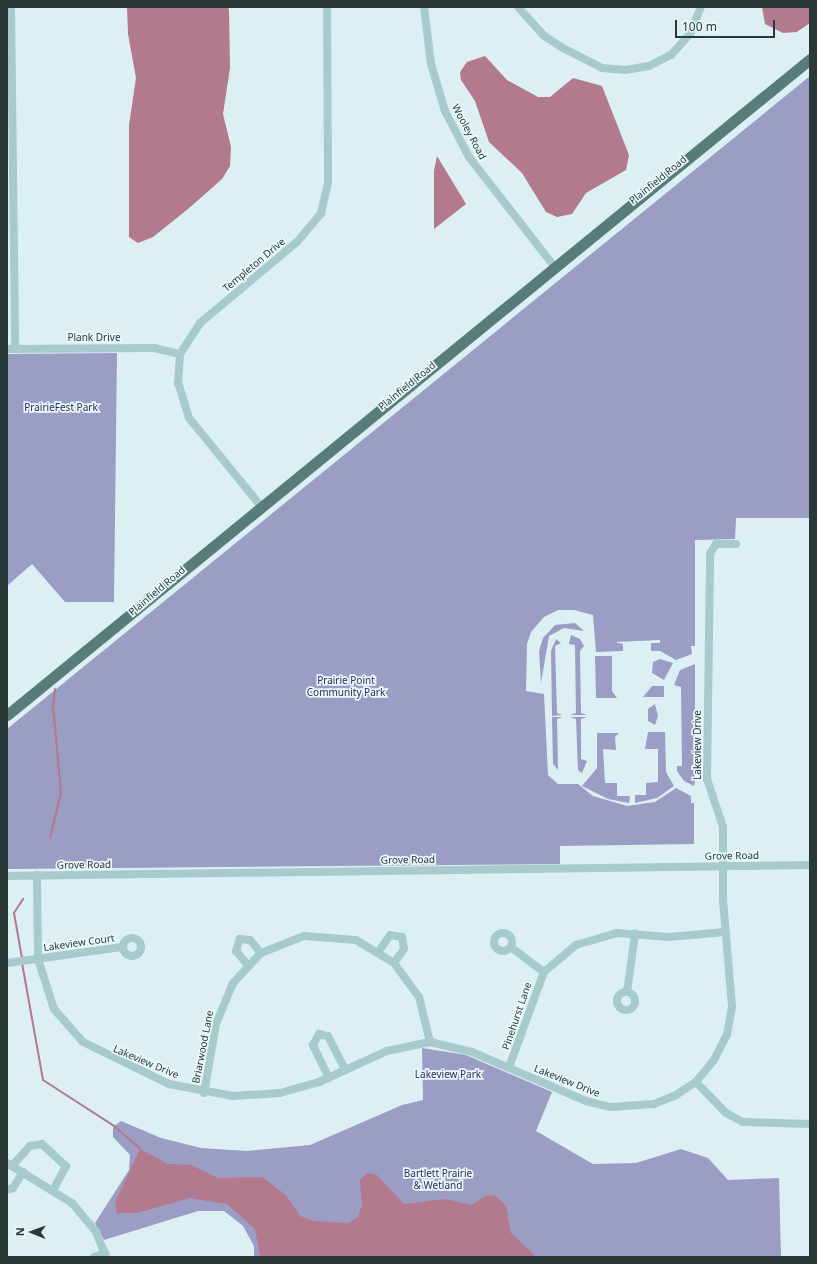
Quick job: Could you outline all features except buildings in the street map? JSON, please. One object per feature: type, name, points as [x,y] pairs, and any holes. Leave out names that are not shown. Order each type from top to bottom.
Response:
[{"type":"main road","name":"Plainfield Road","points":[[7,715],[260,505],[810,59]]},
{"type":"street","points":[[11,7],[11,349]]},
{"type":"street","name":"Templeton Drive","points":[[260,505],[190,418],[178,383],[180,354],[200,323],[297,242],[320,213],[328,182],[327,7]]},
{"type":"street","name":"Wooley Road","points":[[424,7],[431,64],[445,111],[469,157],[554,266]]},
{"type":"street","points":[[518,7],[538,31],[563,48],[602,68],[626,70],[649,66],[671,55],[690,34],[701,7]]},
{"type":"street","name":"Plank Drive","points":[[11,349],[154,348],[180,354]]},
{"type":"street","name":"Lakeview Drive","points":[[36,875],[38,959],[54,1009],[83,1042],[169,1084],[204,1093],[233,1096],[280,1093],[329,1078],[387,1051],[430,1042],[472,1052],[586,1101],[610,1107],[656,1103],[696,1082],[714,1060],[727,1035],[732,1007],[725,932],[723,827],[707,778],[710,554],[716,544],[736,544]]},
{"type":"street","name":"Grove Road","points":[[7,876],[810,865]]},
{"type":"street","name":"Pinehurst Lane","points":[[509,1068],[544,972],[565,952],[589,938],[617,932],[669,937],[725,932]]},
{"type":"street","points":[[627,992],[635,934]]},
{"type":"street","points":[[379,951],[390,935],[402,937],[404,949],[394,963]]},
{"type":"street","name":"Briarwood Lane","points":[[204,1093],[222,1003],[248,964],[261,953],[304,936],[328,936],[356,940],[379,951],[394,963],[419,997],[430,1042]]},
{"type":"street","points":[[248,964],[236,951],[240,939],[250,940],[261,953]]},
{"type":"street","name":"Lakeview Court","points":[[7,963],[122,947]]},
{"type":"street","points":[[512,948],[544,972]]},
{"type":"street","points":[[329,1078],[313,1045],[319,1034],[328,1036],[345,1070]]},
{"type":"street","points":[[696,1082],[718,1106],[738,1120],[756,1124],[810,1124]]},
{"type":"street","points":[[54,1189],[66,1166],[42,1144],[32,1145],[8,1164],[54,1189],[86,1217],[106,1255],[94,1257]]},
{"type":"street","points":[[7,1190],[15,1187],[23,1172]]},
{"type":"green space","name":"Prairie Point Community Park","points":[[810,76],[810,518],[736,518],[735,539],[695,540],[695,646],[691,646],[692,654],[676,660],[660,651],[651,651],[651,643],[660,643],[660,640],[615,642],[623,644],[623,651],[596,652],[593,615],[574,610],[558,610],[544,617],[531,632],[527,644],[526,691],[544,694],[548,775],[558,784],[578,784],[593,796],[627,806],[655,802],[676,788],[691,796],[691,803],[694,803],[694,844],[560,846],[560,864],[7,869],[7,729]]},
{"type":"green space","name":"PrairieFest Park","points":[[117,353],[114,602],[65,602],[32,564],[7,586],[7,354]]},
{"type":"green space","points":[[575,623],[584,631],[564,628],[549,636],[541,683],[539,651],[543,638],[555,625]]},
{"type":"green space","points":[[571,635],[580,639],[584,646],[580,651],[581,713],[587,715],[570,715],[576,713],[575,645],[569,644]]},
{"type":"green space","points":[[556,639],[561,643],[555,646],[557,713],[562,715],[552,716],[551,651]]},
{"type":"green space","points":[[595,656],[612,656],[612,691],[617,698],[596,698]]},
{"type":"green space","points":[[660,659],[673,663],[664,680],[652,673],[653,662]]},
{"type":"green space","points":[[695,664],[694,786],[684,781],[677,771],[677,766],[682,766],[681,687],[674,685],[680,670]]},
{"type":"green space","points":[[652,686],[664,686],[664,697],[643,697]]},
{"type":"green space","points":[[655,704],[658,716],[655,725],[648,721],[648,709]]},
{"type":"green space","points":[[552,717],[563,717],[557,719],[558,770],[553,764]]},
{"type":"green space","points":[[570,717],[587,717],[581,719],[581,759],[587,761],[582,773],[578,770],[576,719]]},
{"type":"green space","points":[[648,732],[665,732],[666,772],[674,786],[657,798],[635,803],[635,795],[646,795],[646,783],[658,782],[658,749],[645,749]]},
{"type":"green space","points":[[597,733],[619,733],[615,737],[616,750],[603,749],[605,783],[617,783],[617,796],[630,796],[629,803],[608,799],[582,786],[597,768]]},
{"type":"green space","name":"Bartlett Prairie & Wetland","points":[[422,1048],[466,1055],[552,1092],[536,1131],[593,1164],[636,1163],[681,1149],[708,1158],[728,1180],[779,1178],[781,1257],[254,1257],[254,1246],[243,1226],[224,1211],[198,1211],[104,1240],[95,1223],[129,1170],[130,1155],[113,1137],[113,1127],[121,1121],[161,1138],[201,1148],[247,1151],[310,1145],[402,1105],[423,1100]]},
{"type":"shaded area","points":[[127,7],[228,7],[229,10],[230,68],[223,114],[231,147],[230,166],[222,179],[188,209],[153,237],[138,243],[129,237],[129,125],[136,78],[128,34]]},
{"type":"shaded area","points":[[762,7],[810,7],[810,23],[797,32],[783,33],[765,24]]},
{"type":"shaded area","points":[[485,56],[507,80],[538,97],[550,97],[573,78],[602,86],[629,155],[626,170],[586,193],[572,214],[557,217],[546,212],[522,173],[489,142],[475,101],[461,80],[460,72],[467,62]]},
{"type":"shaded area","points":[[437,156],[466,204],[434,229],[434,171]]},
{"type":"shaded area","points":[[140,1149],[168,1164],[191,1165],[218,1178],[262,1177],[286,1195],[300,1216],[313,1221],[348,1223],[358,1217],[362,1205],[360,1180],[367,1173],[377,1175],[404,1204],[446,1199],[471,1205],[487,1195],[496,1196],[506,1206],[511,1233],[536,1257],[260,1257],[255,1229],[227,1204],[190,1198],[137,1213],[117,1213],[115,1202]]},
{"type":"waterway","points":[[50,838],[61,793],[53,705],[55,689]]},
{"type":"waterway","points":[[22,958],[14,913],[23,899]]},
{"type":"waterway","points":[[22,963],[43,1080],[114,1126],[140,1149]]},
{"type":"park label","name":"Lakeview Park","points":[[448,1075]]}]
